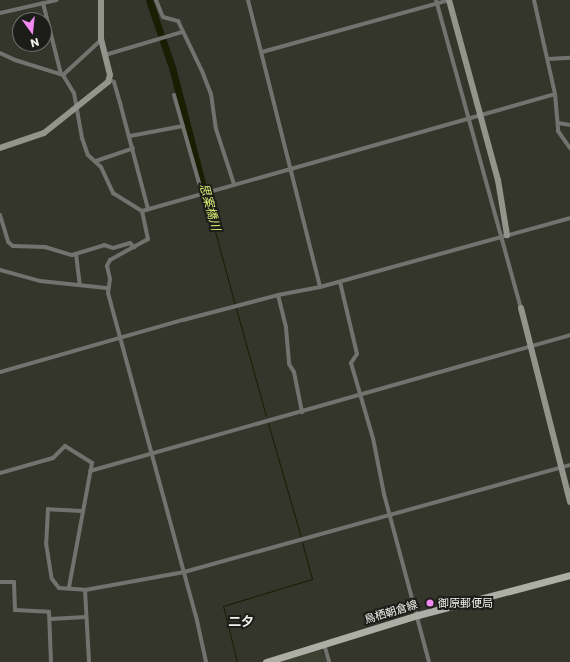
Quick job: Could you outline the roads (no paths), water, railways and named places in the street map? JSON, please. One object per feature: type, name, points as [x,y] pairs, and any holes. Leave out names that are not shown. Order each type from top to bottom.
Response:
[{"type":"main road","name":"鳥栖朝倉線","points":[[266,662],[418,615],[570,575]]},
{"type":"street","points":[[0,13],[57,0]]},
{"type":"street","points":[[101,0],[101,40],[109,79],[116,88],[130,136],[148,209]]},
{"type":"street","points":[[156,0],[163,17],[178,21],[182,32],[202,70],[211,94],[216,129],[234,184]]},
{"type":"street","points":[[248,0],[320,287]]},
{"type":"street","points":[[262,52],[436,2],[449,0],[498,180],[504,236]]},
{"type":"street","points":[[534,0],[555,94],[560,134],[570,148]]},
{"type":"street","points":[[436,2],[468,119],[504,236],[530,346],[570,502]]},
{"type":"street","points":[[43,3],[62,75],[72,87],[84,147],[105,174],[113,193],[142,211],[148,239],[114,257],[107,264],[110,279],[108,288],[150,454],[184,572],[206,662]]},
{"type":"street","points":[[105,55],[167,38],[182,32]]},
{"type":"street","points":[[62,75],[101,40]]},
{"type":"street","points":[[0,53],[15,60],[62,75]]},
{"type":"street","points":[[548,59],[570,58]]},
{"type":"street","points":[[0,148],[44,133],[105,86],[109,79]]},
{"type":"street","points":[[142,211],[555,94]]},
{"type":"street","points":[[174,96],[204,193]]},
{"type":"street","points":[[558,123],[570,125]]},
{"type":"street","points":[[130,136],[183,126]]},
{"type":"street","points":[[96,161],[133,148]]},
{"type":"street","points":[[0,215],[11,245],[45,247],[60,253],[76,254],[104,245],[113,248],[130,243],[134,247]]},
{"type":"street","points":[[0,372],[236,306],[278,295],[340,282],[570,218]]},
{"type":"street","points":[[76,254],[80,285]]},
{"type":"street","points":[[0,270],[40,281],[108,288]]},
{"type":"street","points":[[340,282],[357,354],[351,363],[373,438],[389,515],[418,615],[429,662]]},
{"type":"street","points":[[278,295],[286,328],[289,364],[294,372],[302,412]]},
{"type":"street","points":[[90,472],[570,335]]},
{"type":"street","points":[[0,473],[53,458],[65,446],[92,463],[82,511],[70,587]]},
{"type":"street","points":[[82,511],[48,508],[46,543],[52,579],[60,588],[70,587],[85,590],[184,572],[570,465]]},
{"type":"street","points":[[0,582],[14,582],[15,610],[48,611],[50,619],[51,662]]},
{"type":"street","points":[[85,590],[90,662]]},
{"type":"street","points":[[50,619],[86,617]]},
{"type":"street","points":[[324,644],[329,662]]},
{"type":"waterway","name":"思案橋川","points":[[149,0],[172,67],[203,187]]},
{"type":"waterway","name":"思案橋川","points":[[203,187],[204,191]]},
{"type":"waterway","name":"思案橋川","points":[[205,194],[235,305]]},
{"type":"waterway","name":"思案橋川","points":[[236,308],[266,416]]},
{"type":"waterway","name":"思案橋川","points":[[268,423],[301,537]]},
{"type":"waterway","points":[[237,662],[223,606],[312,579],[302,542]]},
{"type":"place","name":"御原郵便局","points":[[430,603]]},
{"type":"district","name":"二夕","points":[[241,622]]}]
